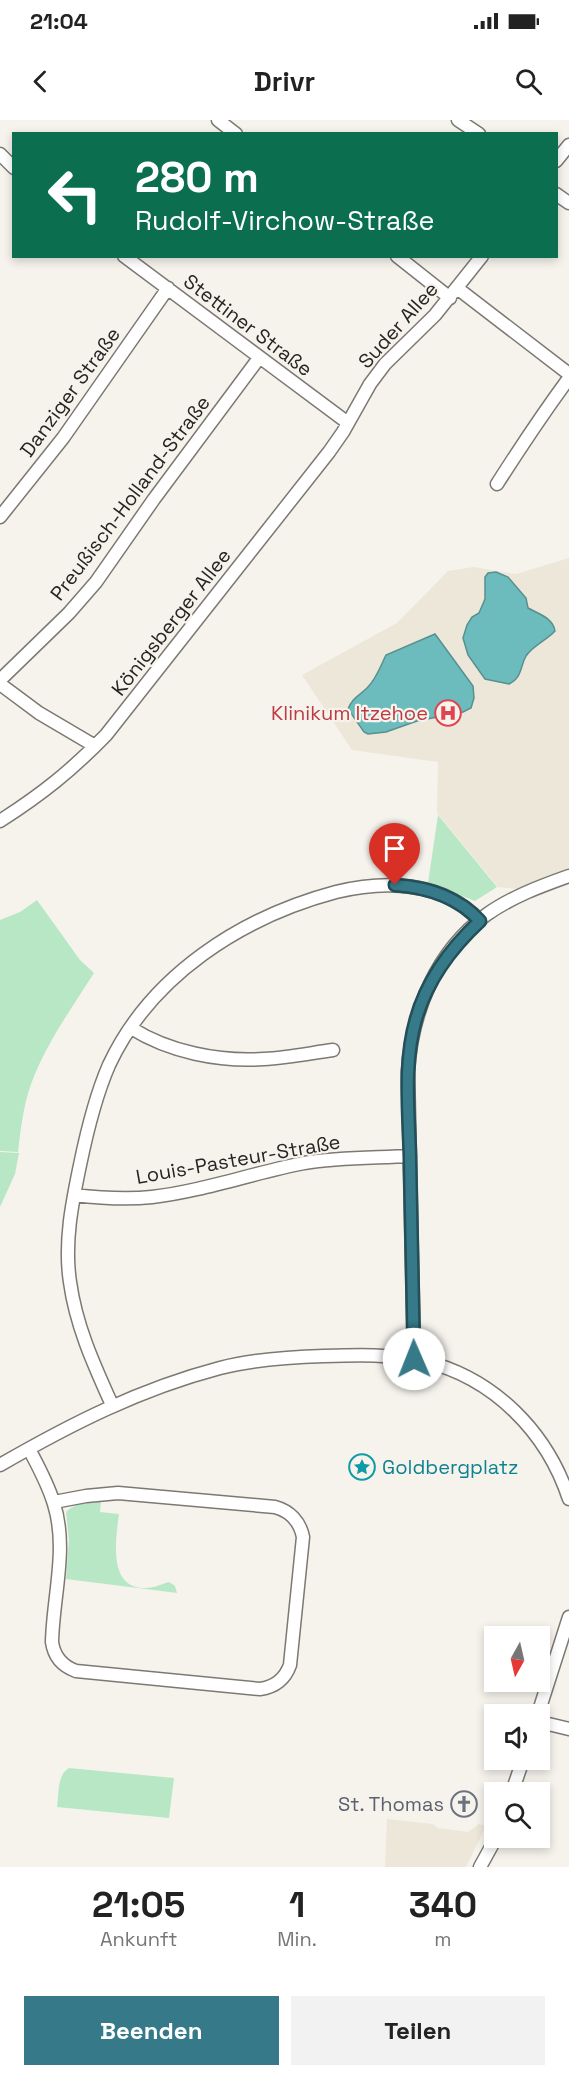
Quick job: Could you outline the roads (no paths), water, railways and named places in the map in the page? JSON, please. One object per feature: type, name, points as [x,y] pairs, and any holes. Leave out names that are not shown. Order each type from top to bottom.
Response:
[{"type":"street","points":[[218,120],[233,132]]},
{"type":"street","points":[[458,120],[476,132]]},
{"type":"street","points":[[558,159],[569,145]]},
{"type":"street","points":[[0,153],[12,166]]},
{"type":"street","name":"Stettiner Straße","points":[[127,258],[348,423]]},
{"type":"street","points":[[400,258],[569,376],[497,484]]},
{"type":"street","name":"Suder Allee","points":[[348,423],[363,395],[385,364],[418,333],[480,258]]},
{"type":"street","name":"Danziger Straße","points":[[0,517],[70,428],[168,288]]},
{"type":"street","name":"Preußisch-Holland-Straße","points":[[0,682],[69,613],[96,582],[154,499],[259,358]]},
{"type":"street","name":"Königsberger Allee","points":[[0,821],[69,772],[95,746],[134,700],[322,461],[348,423]]},
{"type":"street","points":[[0,682],[39,713],[95,746]]},
{"type":"street","points":[[414,1359],[408,1071],[415,1020],[430,984],[446,957],[480,921],[513,899],[569,876]]},
{"type":"street","points":[[112,1405],[89,1354],[71,1288],[70,1220],[95,1102],[109,1066],[131,1028],[170,981],[209,949],[256,923],[328,894],[365,886],[395,885],[417,888],[454,900],[480,921]]},
{"type":"street","points":[[131,1028],[152,1040],[181,1050],[222,1058],[266,1059],[333,1050]]},
{"type":"street","name":"Louis-Pasteur-Straße","points":[[74,1195],[107,1199],[153,1197],[308,1163],[344,1158],[410,1156]]},
{"type":"street","points":[[0,1465],[112,1405],[222,1368],[279,1358],[368,1356],[414,1359],[431,1363],[481,1386],[508,1405],[532,1429],[550,1454],[569,1499]]},
{"type":"street","points":[[29,1449],[54,1502],[60,1545],[52,1642],[56,1655],[64,1665],[76,1671],[260,1689],[271,1687],[284,1678],[290,1665],[303,1537],[300,1526],[292,1516],[275,1507],[129,1494],[98,1494],[54,1502]]},
{"type":"street","points":[[540,1704],[569,1617]]},
{"type":"street","points":[[550,1725],[569,1730]]},
{"type":"street","points":[[480,1867],[490,1848]]},
{"type":"water","points":[[496,572],[508,577],[526,598],[528,608],[541,614],[551,623],[555,631],[529,652],[519,675],[509,684],[485,679],[468,655],[463,638],[467,625],[472,617],[479,613],[485,599],[485,577],[488,573]]},
{"type":"water","points":[[435,634],[473,686],[474,698],[471,708],[463,712],[417,721],[386,732],[368,734],[364,732],[348,709],[373,680],[386,655]]},
{"type":"place","name":"Klinikum Itzehoe","points":[[448,713]]},
{"type":"place","name":"Goldbergplatz","points":[[362,1467]]},
{"type":"place","name":"St. Thomas","points":[[464,1804]]}]
